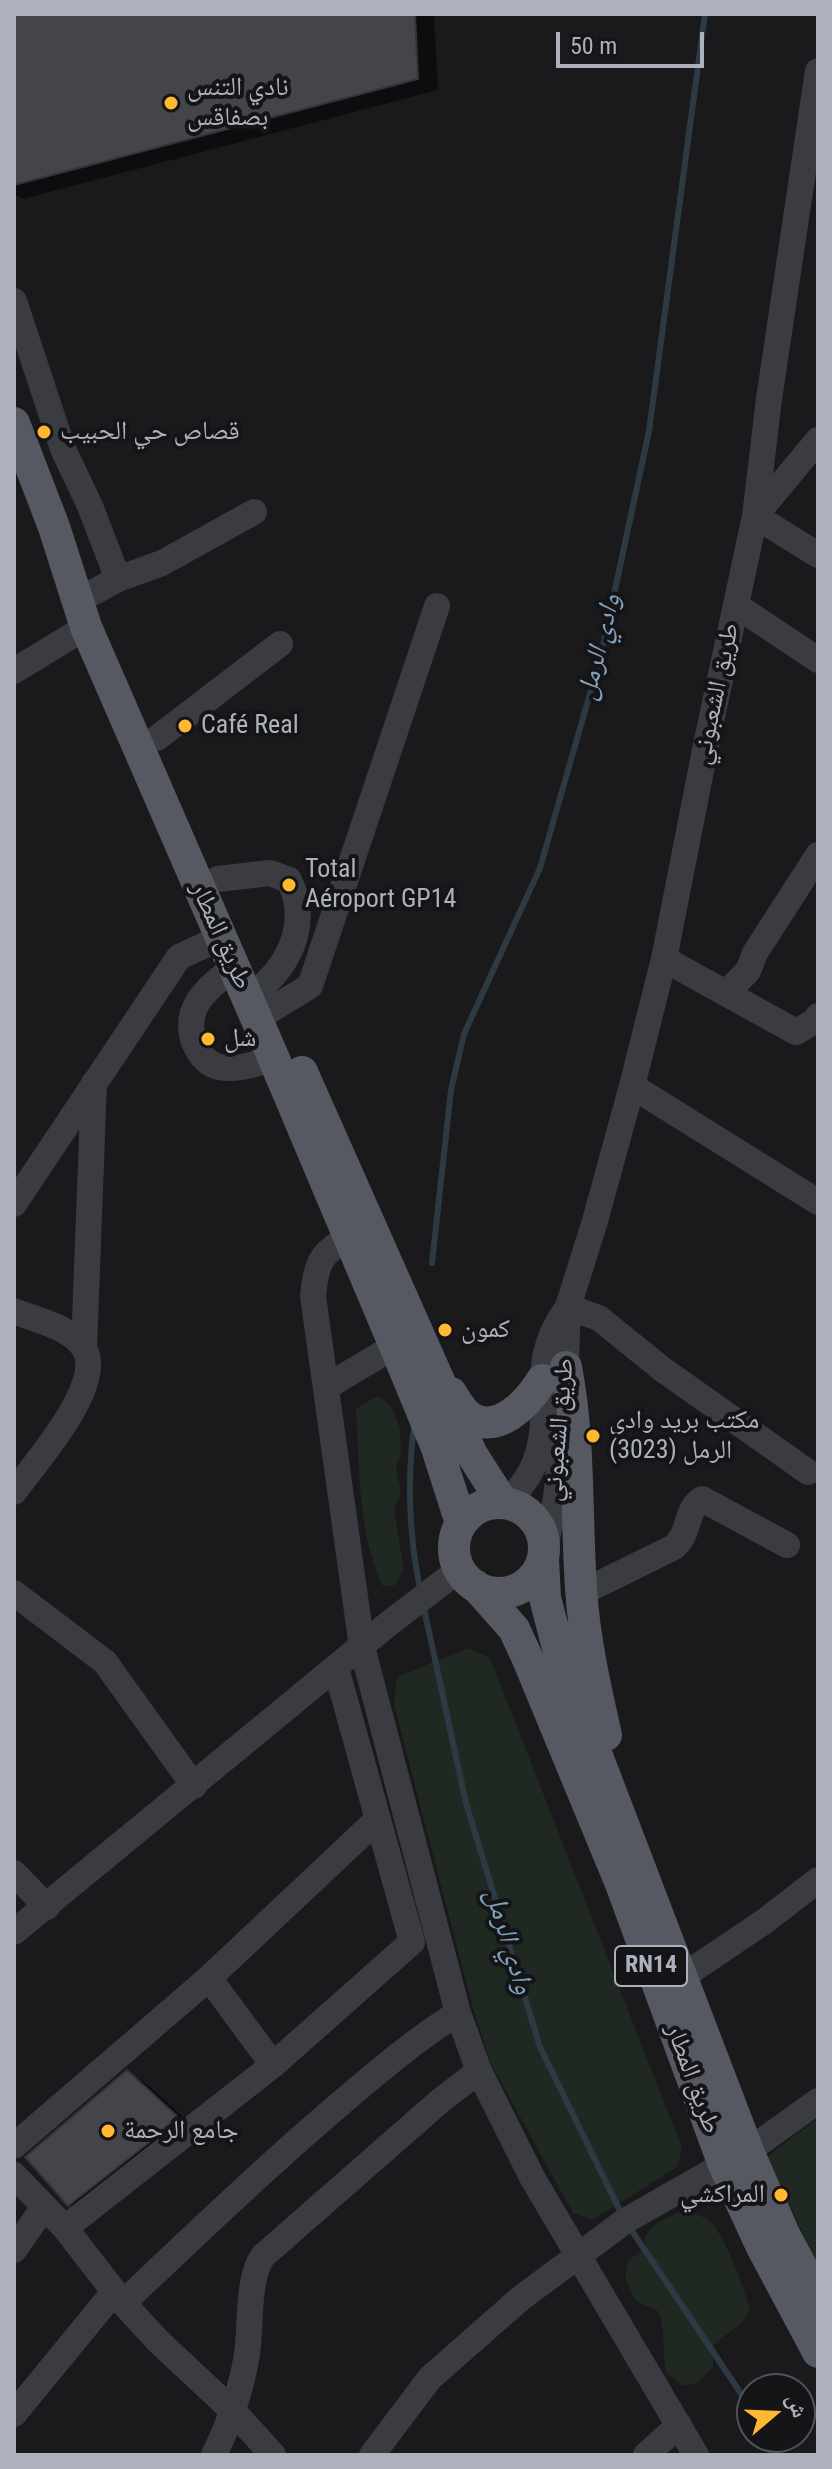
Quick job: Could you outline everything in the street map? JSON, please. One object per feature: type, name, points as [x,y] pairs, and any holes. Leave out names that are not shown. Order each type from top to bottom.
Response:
[{"type":"main road","name":"طريق المطار","points":[[14,423],[54,527],[94,600],[218,879],[265,1005],[471,1453],[505,1503]]},
{"type":"main road","name":"طريق المطار","points":[[94,600],[220,938],[234,967],[265,1005],[274,1059],[437,1448],[461,1523]]},
{"type":"main road","points":[[438,1377],[466,1414],[477,1420],[490,1421],[514,1412],[554,1373],[576,1428],[581,1593],[586,1635],[604,1727],[643,1877]]},
{"type":"main road","points":[[461,1523],[479,1507],[505,1503]]},
{"type":"main road","name":"RN14","points":[[505,1503],[522,1509],[535,1520],[542,1535],[543,1555]]},
{"type":"main road","name":"RN14","points":[[461,1523],[454,1546],[468,1578]]},
{"type":"main road","name":"طريق المطار","points":[[543,1555],[545,1598],[563,1667],[682,1977],[762,2247],[818,2352]]},
{"type":"main road","points":[[468,1578],[489,1592],[516,1590],[528,1582],[543,1555]]},
{"type":"main road","name":"طريق المطار","points":[[468,1578],[514,1629],[736,2158],[784,2234],[818,2298]]},
{"type":"street","name":"طريق الشعبوني","points":[[543,1555],[560,1470],[554,1373],[547,1342],[568,1307],[595,1221],[664,959],[755,516],[769,399],[818,71]]},
{"type":"street","points":[[14,301],[63,449],[90,506],[94,600]]},
{"type":"street","points":[[816,449],[755,516],[818,555]]},
{"type":"street","points":[[14,671],[94,600],[254,512]]},
{"type":"street","points":[[265,1005],[310,986],[437,606]]},
{"type":"street","points":[[737,606],[818,660]]},
{"type":"street","points":[[157,738],[280,644]]},
{"type":"street","points":[[726,993],[748,971],[755,953],[818,855]]},
{"type":"street","points":[[218,879],[270,873],[289,880],[296,894],[300,920],[265,1005]]},
{"type":"street","points":[[14,1204],[179,957],[220,938]]},
{"type":"street","points":[[664,959],[796,1032],[818,1016]]},
{"type":"street","points":[[234,967],[205,993],[193,1009],[189,1027],[198,1052],[208,1063],[221,1068],[274,1059]]},
{"type":"street","points":[[14,1492],[74,1410],[89,1362],[84,1348],[94,1083]]},
{"type":"street","points":[[632,1086],[818,1202]]},
{"type":"street","points":[[349,1238],[332,1246],[321,1259],[316,1273],[315,1319],[362,1647],[425,1939]]},
{"type":"street","points":[[568,1307],[599,1318],[662,1369],[808,1472]]},
{"type":"street","points":[[14,1311],[69,1334],[84,1348]]},
{"type":"street","points":[[326,1387],[395,1346]]},
{"type":"street","name":"طريق الشعبوني","points":[[505,1503],[523,1483],[536,1461],[554,1373]]},
{"type":"street","points":[[581,1593],[674,1547],[683,1539],[693,1506],[702,1499],[787,1545]]},
{"type":"street","points":[[14,1932],[362,1647],[468,1578]]},
{"type":"street","points":[[14,1593],[105,1662],[194,1786]]},
{"type":"street","points":[[336,1668],[377,1820],[479,2071],[533,2179],[696,2455]]},
{"type":"street","points":[[14,2146],[209,1978],[377,1820]]},
{"type":"street","points":[[14,1873],[47,1907]]},
{"type":"street","points":[[682,1977],[765,1921],[818,1880]]},
{"type":"street","points":[[65,2228],[273,2065],[425,1939]]},
{"type":"street","points":[[209,1978],[273,2065]]},
{"type":"street","points":[[14,2414],[118,2298],[422,2035],[458,2013]]},
{"type":"street","points":[[214,2455],[234,2412],[250,2335],[255,2273],[263,2256],[440,2101],[479,2071]]},
{"type":"street","points":[[372,2455],[430,2378],[472,2339],[577,2255],[625,2221],[736,2158],[818,2101]]},
{"type":"street","points":[[14,2175],[65,2228],[118,2298],[159,2342],[234,2412],[273,2455]]},
{"type":"street","points":[[14,2250],[44,2207]]},
{"type":"street","points":[[646,2455],[679,2425]]},
{"type":"shaded area","points":[[377,1396],[391,1406],[400,1428],[401,1452],[396,1469],[401,1492],[394,1509],[404,1570],[395,1585],[383,1586],[368,1544],[364,1522],[356,1409]]},
{"type":"shaded area","points":[[468,1648],[490,1658],[682,2148],[677,2167],[592,2220],[573,2213],[491,2064],[473,2008],[394,1704],[397,1677]]},
{"type":"shaded area","points":[[818,2118],[818,2265],[767,2157]]},
{"type":"shaded area","points":[[680,2211],[702,2217],[715,2227],[734,2263],[750,2311],[742,2323],[713,2346],[713,2367],[699,2382],[684,2386],[666,2372],[658,2311],[636,2301],[625,2279],[628,2261],[646,2247],[645,2237],[654,2225]]},
{"type":"building","name":"نادي التنس بصفاقس","points":[[14,14],[415,14],[418,79],[14,185]]},
{"type":"building","name":"جامع الرحمة","points":[[127,2070],[177,2116],[156,2137],[68,2206],[25,2157]]},
{"type":"waterway","name":"وادي الرمل","points":[[432,1263],[451,1090],[464,1034],[540,868],[601,655],[649,431],[705,14]]},
{"type":"waterway","name":"وادي الرمل","points":[[414,1426],[410,1508],[420,1589]]},
{"type":"waterway","name":"وادي الرمل","points":[[423,1604],[466,1803],[540,2047],[622,2215]]},
{"type":"waterway","name":"وادي الرمل","points":[[630,2228],[736,2386]]},
{"type":"place","name":"نادي التنس بصفاقس","points":[[171,103]]},
{"type":"place","name":"قصاص حي الحبيب","points":[[44,432]]},
{"type":"place","name":"Café Real","points":[[185,726]]},
{"type":"place","name":"Total Aéroport GP14","points":[[289,885]]},
{"type":"place","name":"شل","points":[[208,1039]]},
{"type":"place","name":"كمون","points":[[445,1330]]},
{"type":"place","name":"مكتب بريد وادي الرمل (3023)","points":[[593,1436]]},
{"type":"place","name":"جامع الرحمة","points":[[108,2131]]},
{"type":"place","name":"المراكشي","points":[[781,2195]]}]
